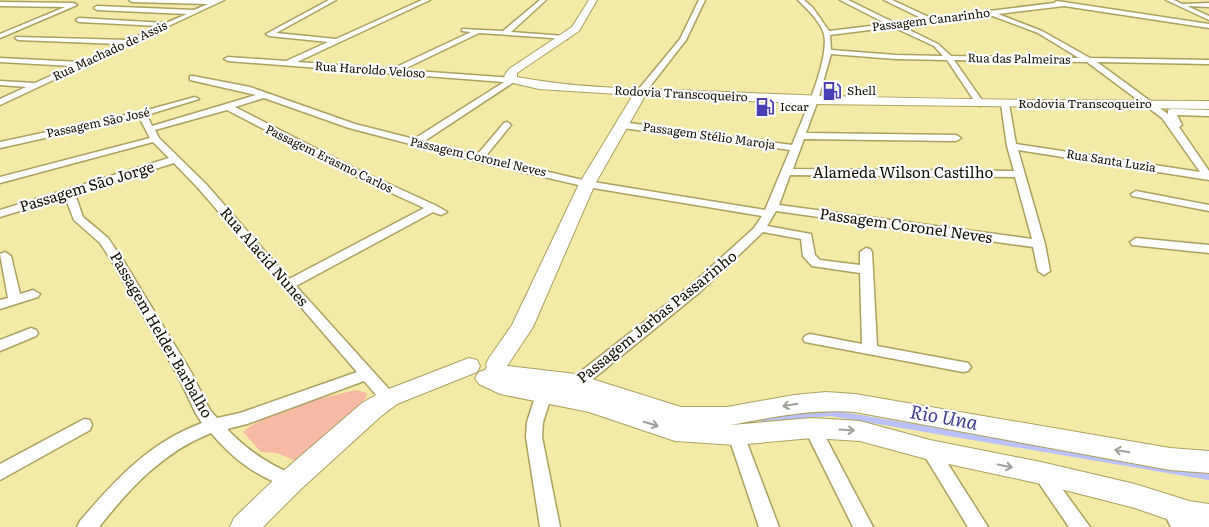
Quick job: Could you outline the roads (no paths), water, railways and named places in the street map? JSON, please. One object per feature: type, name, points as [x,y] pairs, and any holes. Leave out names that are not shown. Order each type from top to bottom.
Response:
[{"type":"main road","points":[[513,80],[510,76],[513,71],[576,29],[588,3]]},
{"type":"main road","name":"Rodovia Transcoqueiro","points":[[513,80],[540,85],[642,92],[814,100],[1005,104],[1209,105]]},
{"type":"main road","points":[[244,527],[352,424],[389,398],[422,385],[484,369],[511,345],[528,316],[587,184],[642,92]]},
{"type":"main road","points":[[484,369],[508,388],[560,391],[675,431],[730,423],[794,404],[826,401],[855,403],[1170,460],[1209,462]]},
{"type":"main road","points":[[730,423],[860,431],[930,450],[1040,473],[1135,496],[1176,517],[1189,514],[1209,517]]},
{"type":"street","points":[[0,12],[29,0]]},
{"type":"street","points":[[132,0],[218,1]]},
{"type":"street","points":[[333,0],[269,34],[336,41]]},
{"type":"street","points":[[285,64],[427,0]]},
{"type":"street","points":[[504,34],[543,0]]},
{"type":"street","points":[[642,92],[683,40],[702,0]]},
{"type":"street","points":[[801,0],[811,9],[827,33]]},
{"type":"street","points":[[843,0],[936,45],[949,58],[980,103]]},
{"type":"street","points":[[888,0],[929,20]]},
{"type":"street","points":[[1042,0],[1209,26]]},
{"type":"street","points":[[1169,0],[1209,18]]},
{"type":"street","name":"Rua Machado de Assis","points":[[0,102],[218,1]]},
{"type":"street","name":"Passagem Canarinho","points":[[827,33],[1064,4]]},
{"type":"street","points":[[1177,4],[1209,4]]},
{"type":"street","points":[[0,5],[74,5],[0,36]]},
{"type":"street","points":[[0,5],[10,7]]},
{"type":"street","points":[[97,8],[196,12]]},
{"type":"street","points":[[990,13],[1040,32],[1090,61],[1165,116],[1181,136],[1208,177]]},
{"type":"street","points":[[79,20],[167,24]]},
{"type":"street","points":[[464,30],[565,38]]},
{"type":"street","points":[[391,72],[477,32]]},
{"type":"street","points":[[0,44],[29,33]]},
{"type":"street","name":"Passagem Jarbas Passarinho","points":[[560,391],[695,289],[760,228],[771,211],[814,100],[828,52],[827,33]]},
{"type":"street","points":[[18,38],[130,42]]},
{"type":"street","name":"Rua das Palmeiras","points":[[828,52],[949,58],[1209,62]]},
{"type":"street","name":"Rua Haroldo Veloso","points":[[228,59],[513,80]]},
{"type":"street","points":[[0,60],[83,64]]},
{"type":"street","name":"Passagem Coronel Neves","points":[[193,78],[247,89],[352,126],[414,143],[587,184],[771,211],[1039,244]]},
{"type":"street","points":[[414,143],[500,86],[513,80]]},
{"type":"street","points":[[0,83],[37,85]]},
{"type":"street","points":[[0,180],[153,134],[264,95]]},
{"type":"street","name":"Passagem São José","points":[[0,145],[142,114],[195,99]]},
{"type":"street","points":[[1005,104],[1012,146],[1039,244],[1044,272]]},
{"type":"street","name":"Passagem Erasmo Carlos","points":[[228,107],[350,170],[437,210],[288,285]]},
{"type":"street","points":[[1209,113],[1171,112],[1203,158],[1209,161]]},
{"type":"street","name":"Rua Alacid Nunes","points":[[142,114],[153,134],[174,160],[202,186],[279,276],[389,398]]},
{"type":"street","name":"Passagem Stélio Maroja","points":[[622,124],[795,148]]},
{"type":"street","points":[[479,159],[508,125]]},
{"type":"street","points":[[800,136],[956,138]]},
{"type":"street","name":"Rua Santa Luzia","points":[[1012,146],[1208,177]]},
{"type":"street","name":"Passagem São Jorge","points":[[0,214],[174,160]]},
{"type":"street","name":"Alameda Wilson Castilho","points":[[785,172],[1021,174]]},
{"type":"street","name":"Passagem Helder Barbalho","points":[[69,193],[78,218],[110,247],[186,376],[204,414],[250,461],[268,472],[291,481]]},
{"type":"street","points":[[1136,194],[1209,208]]},
{"type":"street","points":[[760,228],[807,237],[809,256],[816,262],[866,270]]},
{"type":"street","points":[[1136,242],[1209,249]]},
{"type":"street","points":[[866,252],[870,350]]},
{"type":"street","points":[[5,256],[15,300]]},
{"type":"street","points":[[0,304],[33,294]]},
{"type":"street","points":[[0,346],[31,333]]},
{"type":"street","points":[[810,339],[963,367]]},
{"type":"street","points":[[87,527],[120,487],[142,466],[163,450],[188,435],[214,425],[241,419],[367,374]]},
{"type":"street","points":[[550,527],[534,437],[535,422],[560,391]]},
{"type":"street","points":[[730,423],[769,527]]},
{"type":"street","points":[[0,473],[84,425]]},
{"type":"street","points":[[812,428],[863,527]]},
{"type":"street","points":[[930,450],[978,527]]},
{"type":"street","points":[[1040,473],[1080,527]]},
{"type":"waterway","name":"Rio Una","points":[[763,419],[831,413],[1209,477]]},
{"type":"place","name":"Shell","points":[[832,91]]},
{"type":"place","name":"Iccar","points":[[765,107]]}]
